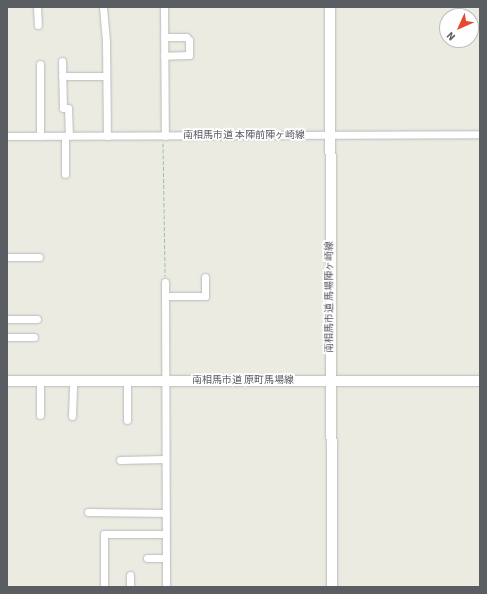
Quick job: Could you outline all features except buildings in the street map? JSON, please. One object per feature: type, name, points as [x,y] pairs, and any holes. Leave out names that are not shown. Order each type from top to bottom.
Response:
[{"type":"street","points":[[37,7],[38,25]]},
{"type":"street","points":[[103,7],[107,136]]},
{"type":"street","points":[[164,7],[165,136]]},
{"type":"street","name":"南相馬市道 馬場陣ヶ崎線","points":[[330,7],[332,587]]},
{"type":"street","points":[[164,37],[186,37],[189,40],[189,55],[164,56]]},
{"type":"street","points":[[62,61],[63,108],[68,108],[65,174]]},
{"type":"street","points":[[40,64],[40,136]]},
{"type":"street","points":[[62,76],[106,76]]},
{"type":"street","name":"南相馬市道 本陣前陣ヶ崎線","points":[[7,136],[480,134]]},
{"type":"street","points":[[7,257],[39,257]]},
{"type":"street","points":[[165,296],[205,296],[205,277]]},
{"type":"street","points":[[165,282],[166,587]]},
{"type":"street","points":[[7,319],[37,319]]},
{"type":"street","points":[[7,337],[34,337]]},
{"type":"street","name":"南相馬市道 原町馬場線","points":[[7,381],[480,381]]},
{"type":"street","points":[[40,381],[40,414]]},
{"type":"street","points":[[72,416],[73,381]]},
{"type":"street","points":[[127,381],[127,420]]},
{"type":"street","points":[[120,460],[165,459]]},
{"type":"street","points":[[88,512],[165,513]]},
{"type":"street","points":[[104,587],[104,534],[165,534]]},
{"type":"street","points":[[147,558],[166,558]]},
{"type":"street","points":[[130,575],[130,587]]},
{"type":"path","points":[[165,136],[163,139],[165,282]]}]
